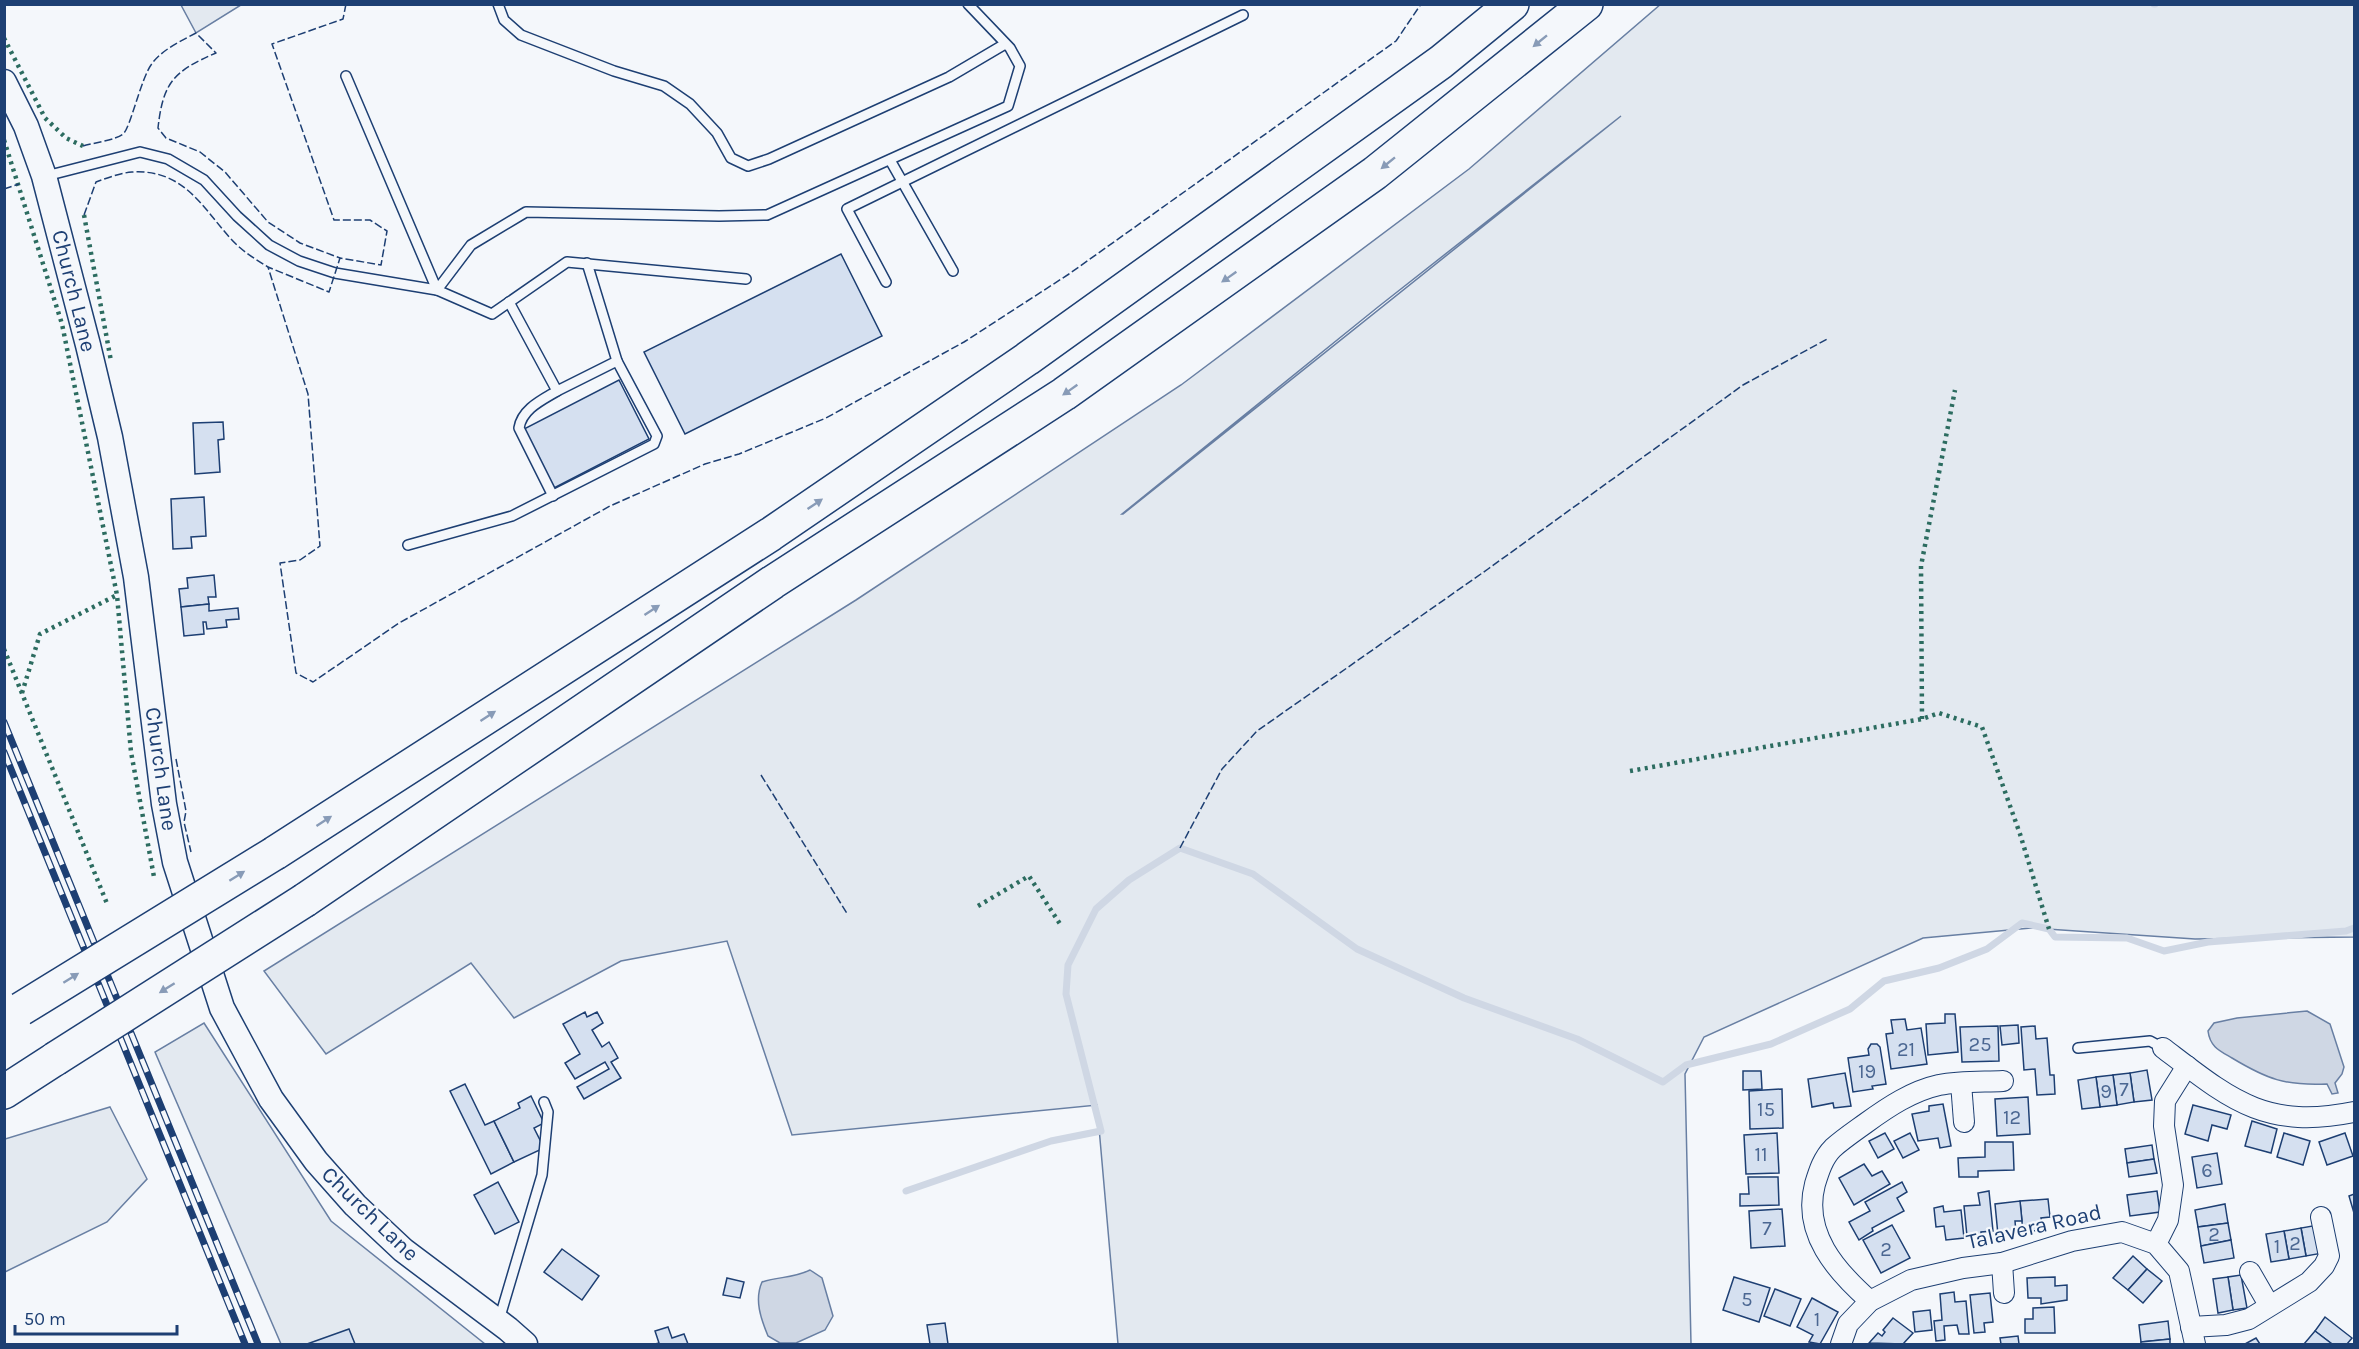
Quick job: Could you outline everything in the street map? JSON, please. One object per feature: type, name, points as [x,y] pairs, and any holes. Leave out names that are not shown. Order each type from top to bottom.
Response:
[{"type":"highway","points":[[13,1015],[275,853],[771,534],[997,380],[1441,62],[1512,4]]},
{"type":"highway","points":[[4,1092],[305,900],[774,582],[1064,394],[1375,173],[1586,4]]},
{"type":"street","name":"Church Lane","points":[[4,82],[26,126],[44,177],[70,268],[112,448],[136,577],[164,804],[175,862],[222,1008],[272,1099],[316,1161],[355,1205],[403,1250],[525,1344]]},
{"type":"street","points":[[2163,1048],[2214,1088],[2242,1103],[2272,1114],[2307,1117],[2355,1112]]},
{"type":"street","points":[[2187,1066],[2165,1101],[2164,1126],[2173,1185],[2168,1220],[2156,1244],[2179,1272],[2193,1336],[2249,1319],[2309,1282],[2324,1266],[2329,1256],[2321,1217]]},
{"type":"street","points":[[1870,1301],[1848,1281],[1824,1251],[1812,1220],[1812,1197],[1820,1167],[1832,1149],[1884,1110],[1908,1096],[1938,1085],[2003,1082]]},
{"type":"street","points":[[1961,1083],[1964,1122]]},
{"type":"street","name":"Talavera Road","points":[[1841,1344],[1848,1324],[1870,1301],[1911,1280],[1963,1268],[2002,1263],[2072,1240],[2122,1232],[2156,1244]]},
{"type":"street","points":[[2002,1263],[2004,1293]]},
{"type":"street","points":[[2250,1272],[2270,1305]]},
{"type":"lane","points":[[498,4],[504,20],[521,35],[614,71],[664,86],[697,111],[717,133],[731,158],[748,166],[769,159],[949,77],[1005,44]]},
{"type":"lane","points":[[437,290],[471,245],[526,212],[767,215],[1008,106],[1020,66],[1005,44],[968,4]]},
{"type":"lane","points":[[886,282],[847,209],[1243,15]]},
{"type":"lane","points":[[346,76],[437,290]]},
{"type":"lane","points":[[44,177],[140,152],[168,159],[204,180],[237,216],[269,244],[299,261],[335,273],[437,290],[492,314],[567,262],[746,279]]},
{"type":"lane","points":[[890,160],[953,270]]},
{"type":"lane","points":[[408,544],[512,516],[649,447],[656,440],[657,436],[617,361],[587,263]]},
{"type":"lane","points":[[509,302],[557,391]]},
{"type":"lane","points":[[553,496],[519,428],[520,420],[535,404],[617,361]]},
{"type":"lane","points":[[2078,1048],[2150,1041],[2163,1048]]},
{"type":"lane","points":[[499,1322],[542,1175],[548,1112],[544,1102]]},
{"type":"shaded area","points":[[1661,4],[2354,5],[2354,937],[2195,939],[2031,928],[1923,938],[1704,1037],[1685,1074],[1691,1344],[1118,1344],[1097,1105],[792,1135],[727,941],[621,961],[514,1018],[471,963],[326,1054],[264,971],[856,600],[1181,385],[1469,169]],"holes":[[[1621,116],[1123,514],[1378,307]]]},
{"type":"shaded area","points":[[181,5],[241,5],[196,33]]},
{"type":"shaded area","points":[[2307,1011],[2330,1024],[2344,1067],[2335,1083],[2338,1093],[2332,1094],[2327,1084],[2299,1084],[2266,1076],[2220,1051],[2213,1045],[2209,1036],[2208,1031],[2214,1023],[2237,1018]]},
{"type":"shaded area","points":[[204,1023],[331,1221],[485,1344],[281,1344],[155,1052]]},
{"type":"shaded area","points":[[110,1107],[147,1179],[107,1222],[5,1272],[5,1139]]},
{"type":"shaded area","points":[[810,1270],[822,1278],[833,1316],[825,1330],[796,1343],[780,1343],[768,1336],[761,1316],[759,1296],[762,1282]]},
{"type":"building","points":[[841,254],[882,336],[685,434],[644,352]]},
{"type":"building","points":[[619,380],[649,439],[554,488],[524,429]]},
{"type":"building","points":[[223,422],[224,439],[218,440],[220,472],[195,474],[193,423]]},
{"type":"building","points":[[204,497],[206,536],[191,537],[192,548],[173,549],[171,499]]},
{"type":"building","points":[[214,575],[216,597],[208,597],[209,604],[181,607],[179,589],[188,588],[187,578]]},
{"type":"building","points":[[209,604],[209,611],[238,608],[239,619],[226,620],[227,627],[207,629],[206,622],[203,622],[204,634],[184,636],[181,607]]},
{"type":"building","points":[[585,1012],[587,1017],[597,1012],[603,1023],[592,1030],[602,1047],[609,1042],[618,1058],[611,1062],[621,1078],[584,1099],[577,1087],[609,1069],[605,1062],[575,1079],[565,1063],[580,1054],[563,1024]]},
{"type":"building","points":[[1945,1014],[1955,1014],[1958,1052],[1928,1055],[1926,1024],[1945,1023]]},
{"type":"building","points":[[1905,1019],[1907,1030],[1921,1028],[1927,1064],[1891,1069],[1886,1034],[1893,1033],[1891,1020]]},
{"type":"building","points":[[2018,1025],[2019,1043],[2002,1045],[2000,1026]]},
{"type":"building","points":[[1998,1026],[1999,1061],[1962,1062],[1960,1027]]},
{"type":"building","points":[[2035,1026],[2036,1039],[2047,1038],[2050,1075],[2054,1075],[2055,1094],[2037,1095],[2035,1069],[2024,1070],[2021,1027]]},
{"type":"building","points":[[1871,1044],[1877,1044],[1880,1047],[1886,1084],[1853,1092],[1848,1058],[1869,1055],[1868,1049]]},
{"type":"building","points":[[2147,1070],[2152,1100],[2134,1102],[2130,1073]]},
{"type":"building","points":[[1743,1071],[1761,1071],[1762,1089],[1743,1090]]},
{"type":"building","points":[[1845,1073],[1851,1106],[1834,1108],[1833,1103],[1812,1107],[1808,1079]]},
{"type":"building","points":[[2130,1073],[2134,1102],[2117,1105],[2113,1075]]},
{"type":"building","points":[[2113,1075],[2117,1105],[2100,1107],[2096,1077]]},
{"type":"building","points":[[2096,1077],[2100,1107],[2082,1109],[2078,1080]]},
{"type":"building","points":[[465,1084],[485,1125],[494,1121],[514,1162],[491,1174],[450,1091]]},
{"type":"building","points":[[1782,1089],[1783,1128],[1750,1129],[1749,1091]]},
{"type":"building","points":[[531,1096],[544,1123],[534,1128],[544,1148],[514,1162],[494,1121],[520,1108],[518,1103]]},
{"type":"building","points":[[2028,1097],[2030,1134],[1997,1136],[1995,1099]]},
{"type":"building","points":[[1943,1104],[1951,1146],[1940,1148],[1938,1138],[1918,1141],[1912,1114],[1929,1111],[1929,1106]]},
{"type":"building","points":[[2193,1105],[2231,1115],[2227,1129],[2212,1125],[2208,1141],[2185,1134]]},
{"type":"building","points":[[2252,1121],[2277,1129],[2271,1153],[2245,1146]]},
{"type":"building","points":[[1777,1133],[1779,1173],[1746,1174],[1744,1135]]},
{"type":"building","points":[[1885,1133],[1894,1149],[1878,1158],[1869,1141]]},
{"type":"building","points":[[1910,1133],[1919,1150],[1903,1158],[1894,1141]]},
{"type":"building","points":[[2284,1133],[2310,1141],[2303,1165],[2277,1157]]},
{"type":"building","points":[[2345,1133],[2353,1156],[2327,1165],[2319,1142]]},
{"type":"building","points":[[1985,1142],[2013,1142],[2014,1170],[1978,1171],[1978,1177],[1959,1177],[1958,1158],[1985,1157]]},
{"type":"building","points":[[2152,1145],[2154,1159],[2127,1163],[2125,1149]]},
{"type":"building","points":[[2217,1153],[2222,1184],[2197,1188],[2192,1157]]},
{"type":"building","points":[[2154,1159],[2157,1173],[2129,1177],[2127,1163]]},
{"type":"building","points":[[1864,1164],[1872,1176],[1882,1171],[1890,1184],[1854,1205],[1839,1178]]},
{"type":"building","points":[[1748,1177],[1778,1177],[1779,1205],[1740,1206],[1740,1194],[1749,1194]]},
{"type":"building","points":[[498,1182],[519,1222],[495,1234],[474,1195]]},
{"type":"building","points":[[1902,1182],[1907,1192],[1897,1198],[1904,1211],[1872,1228],[1873,1231],[1859,1240],[1849,1222],[1870,1211],[1865,1202]]},
{"type":"building","points":[[1989,1191],[1993,1231],[1967,1236],[1964,1206],[1980,1205],[1978,1193]]},
{"type":"building","points":[[2157,1191],[2160,1212],[2130,1216],[2127,1195]]},
{"type":"building","points":[[2354,1194],[2354,1213],[2349,1196]]},
{"type":"building","points":[[2048,1199],[2050,1217],[2041,1218],[2043,1230],[2023,1232],[2020,1201]]},
{"type":"building","points":[[2020,1201],[2022,1221],[2015,1221],[2016,1233],[1998,1235],[1995,1204]]},
{"type":"building","points":[[2225,1204],[2228,1223],[2198,1227],[2195,1210]]},
{"type":"building","points":[[1943,1206],[1944,1212],[1961,1210],[1964,1238],[1946,1240],[1944,1226],[1936,1227],[1934,1208]]},
{"type":"building","points":[[1782,1209],[1785,1246],[1751,1248],[1749,1211]]},
{"type":"building","points":[[2228,1223],[2231,1240],[2201,1246],[2198,1227]]},
{"type":"building","points":[[1892,1225],[1910,1258],[1881,1273],[1863,1240]]},
{"type":"building","points":[[2318,1225],[2323,1253],[2306,1256],[2301,1228]]},
{"type":"building","points":[[2301,1228],[2306,1256],[2289,1259],[2284,1231]]},
{"type":"building","points":[[2284,1231],[2289,1259],[2271,1262],[2266,1234]]},
{"type":"building","points":[[2231,1240],[2234,1258],[2204,1263],[2201,1246]]},
{"type":"building","points":[[562,1249],[599,1276],[582,1300],[544,1272]]},
{"type":"building","points":[[2133,1256],[2147,1269],[2128,1290],[2113,1278]]},
{"type":"building","points":[[2147,1269],[2162,1281],[2143,1303],[2128,1290]]},
{"type":"building","points":[[2241,1275],[2247,1308],[2233,1310],[2228,1277]]},
{"type":"building","points":[[1734,1277],[1770,1288],[1759,1322],[1723,1310]]},
{"type":"building","points":[[2055,1277],[2055,1286],[2067,1285],[2067,1300],[2041,1304],[2041,1298],[2028,1298],[2027,1278]]},
{"type":"building","points":[[2228,1277],[2233,1310],[2218,1313],[2213,1279]]},
{"type":"building","points":[[727,1278],[744,1282],[740,1298],[723,1295]]},
{"type":"building","points":[[1775,1289],[1801,1299],[1790,1326],[1764,1316]]},
{"type":"building","points":[[1954,1292],[1955,1302],[1966,1301],[1969,1334],[1959,1334],[1957,1325],[1944,1326],[1945,1340],[1936,1341],[1934,1321],[1942,1320],[1940,1294]]},
{"type":"building","points":[[1990,1293],[1993,1322],[1984,1323],[1985,1332],[1974,1333],[1970,1295]]},
{"type":"building","points":[[1812,1298],[1838,1312],[1820,1344],[1809,1342],[1813,1335],[1797,1327]]},
{"type":"building","points":[[2054,1307],[2055,1333],[2025,1333],[2025,1319],[2033,1319],[2033,1308]]},
{"type":"building","points":[[1930,1310],[1932,1330],[1915,1332],[1913,1312]]},
{"type":"building","points":[[2325,1317],[2352,1338],[2347,1344],[2332,1344],[2315,1331]]},
{"type":"building","points":[[1893,1318],[1913,1333],[1903,1344],[1869,1343],[1878,1333],[1882,1336],[1885,1332],[1883,1330]]},
{"type":"building","points":[[2168,1321],[2170,1339],[2141,1342],[2139,1325]]},
{"type":"building","points":[[945,1323],[948,1344],[930,1344],[927,1325]]},
{"type":"building","points":[[668,1327],[672,1338],[684,1334],[688,1344],[655,1344],[659,1343],[655,1331]]},
{"type":"building","points":[[349,1329],[355,1344],[307,1344]]},
{"type":"building","points":[[2315,1331],[2332,1344],[2304,1344]]},
{"type":"building","points":[[2018,1336],[2019,1344],[2001,1344],[2000,1338]]},
{"type":"building","points":[[2256,1338],[2260,1344],[2245,1344]]},
{"type":"building","points":[[2170,1339],[2170,1344],[2141,1344],[2141,1342]]},
{"type":"waterway","points":[[906,1191],[1051,1141],[1101,1131],[1066,994],[1068,965],[1096,909],[1129,880],[1180,848],[1253,874],[1357,949],[1464,998],[1577,1039],[1663,1082],[1686,1065],[1771,1044],[1850,1009],[1884,981],[1939,968],[1987,949],[2022,923],[2049,929],[2055,937],[2127,938],[2164,951],[2208,942],[2346,931],[2354,928]]},
{"type":"railway","points":[[4,722],[258,1344]]},
{"type":"railway","points":[[4,752],[245,1344]]},
{"type":"hedge","points":[[4,38],[45,118],[66,138],[83,146]]},
{"type":"hedge","points":[[4,140],[62,324],[117,595],[131,752],[154,877]]},
{"type":"hedge","points":[[84,215],[111,361]]},
{"type":"hedge","points":[[1922,719],[1921,566],[1955,390]]},
{"type":"hedge","points":[[22,693],[40,634],[117,595]]},
{"type":"hedge","points":[[4,649],[108,906]]},
{"type":"hedge","points":[[1630,771],[1922,719],[1939,713],[1982,727],[2020,834],[2049,929]]},
{"type":"hedge","points":[[978,906],[1029,876],[1060,924]]},
{"type":"fence","points":[[346,4],[343,19],[272,44],[334,220],[370,220],[387,231],[381,265],[340,258],[329,292],[268,267],[308,394],[320,546],[300,560],[280,563],[296,673],[313,682],[399,623],[610,506],[705,464],[739,454],[826,418],[964,342],[1069,274],[1396,41],[1421,4]]},
{"type":"fence","points":[[83,146],[110,140],[123,134],[151,65],[166,50],[196,33],[216,53],[190,66],[173,80],[163,99],[158,128],[166,138],[200,152],[225,172],[268,222],[300,243],[340,258]]},
{"type":"fence","points":[[84,215],[96,182],[132,172],[165,177],[179,183],[190,192],[235,243],[268,267]]},
{"type":"fence","points":[[4,189],[19,184]]},
{"type":"fence","points":[[1180,848],[1222,769],[1257,731],[1488,569],[1743,385],[1829,338]]},
{"type":"fence","points":[[176,759],[186,811],[184,822],[191,852]]},
{"type":"fence","points":[[761,775],[848,915]]}]
